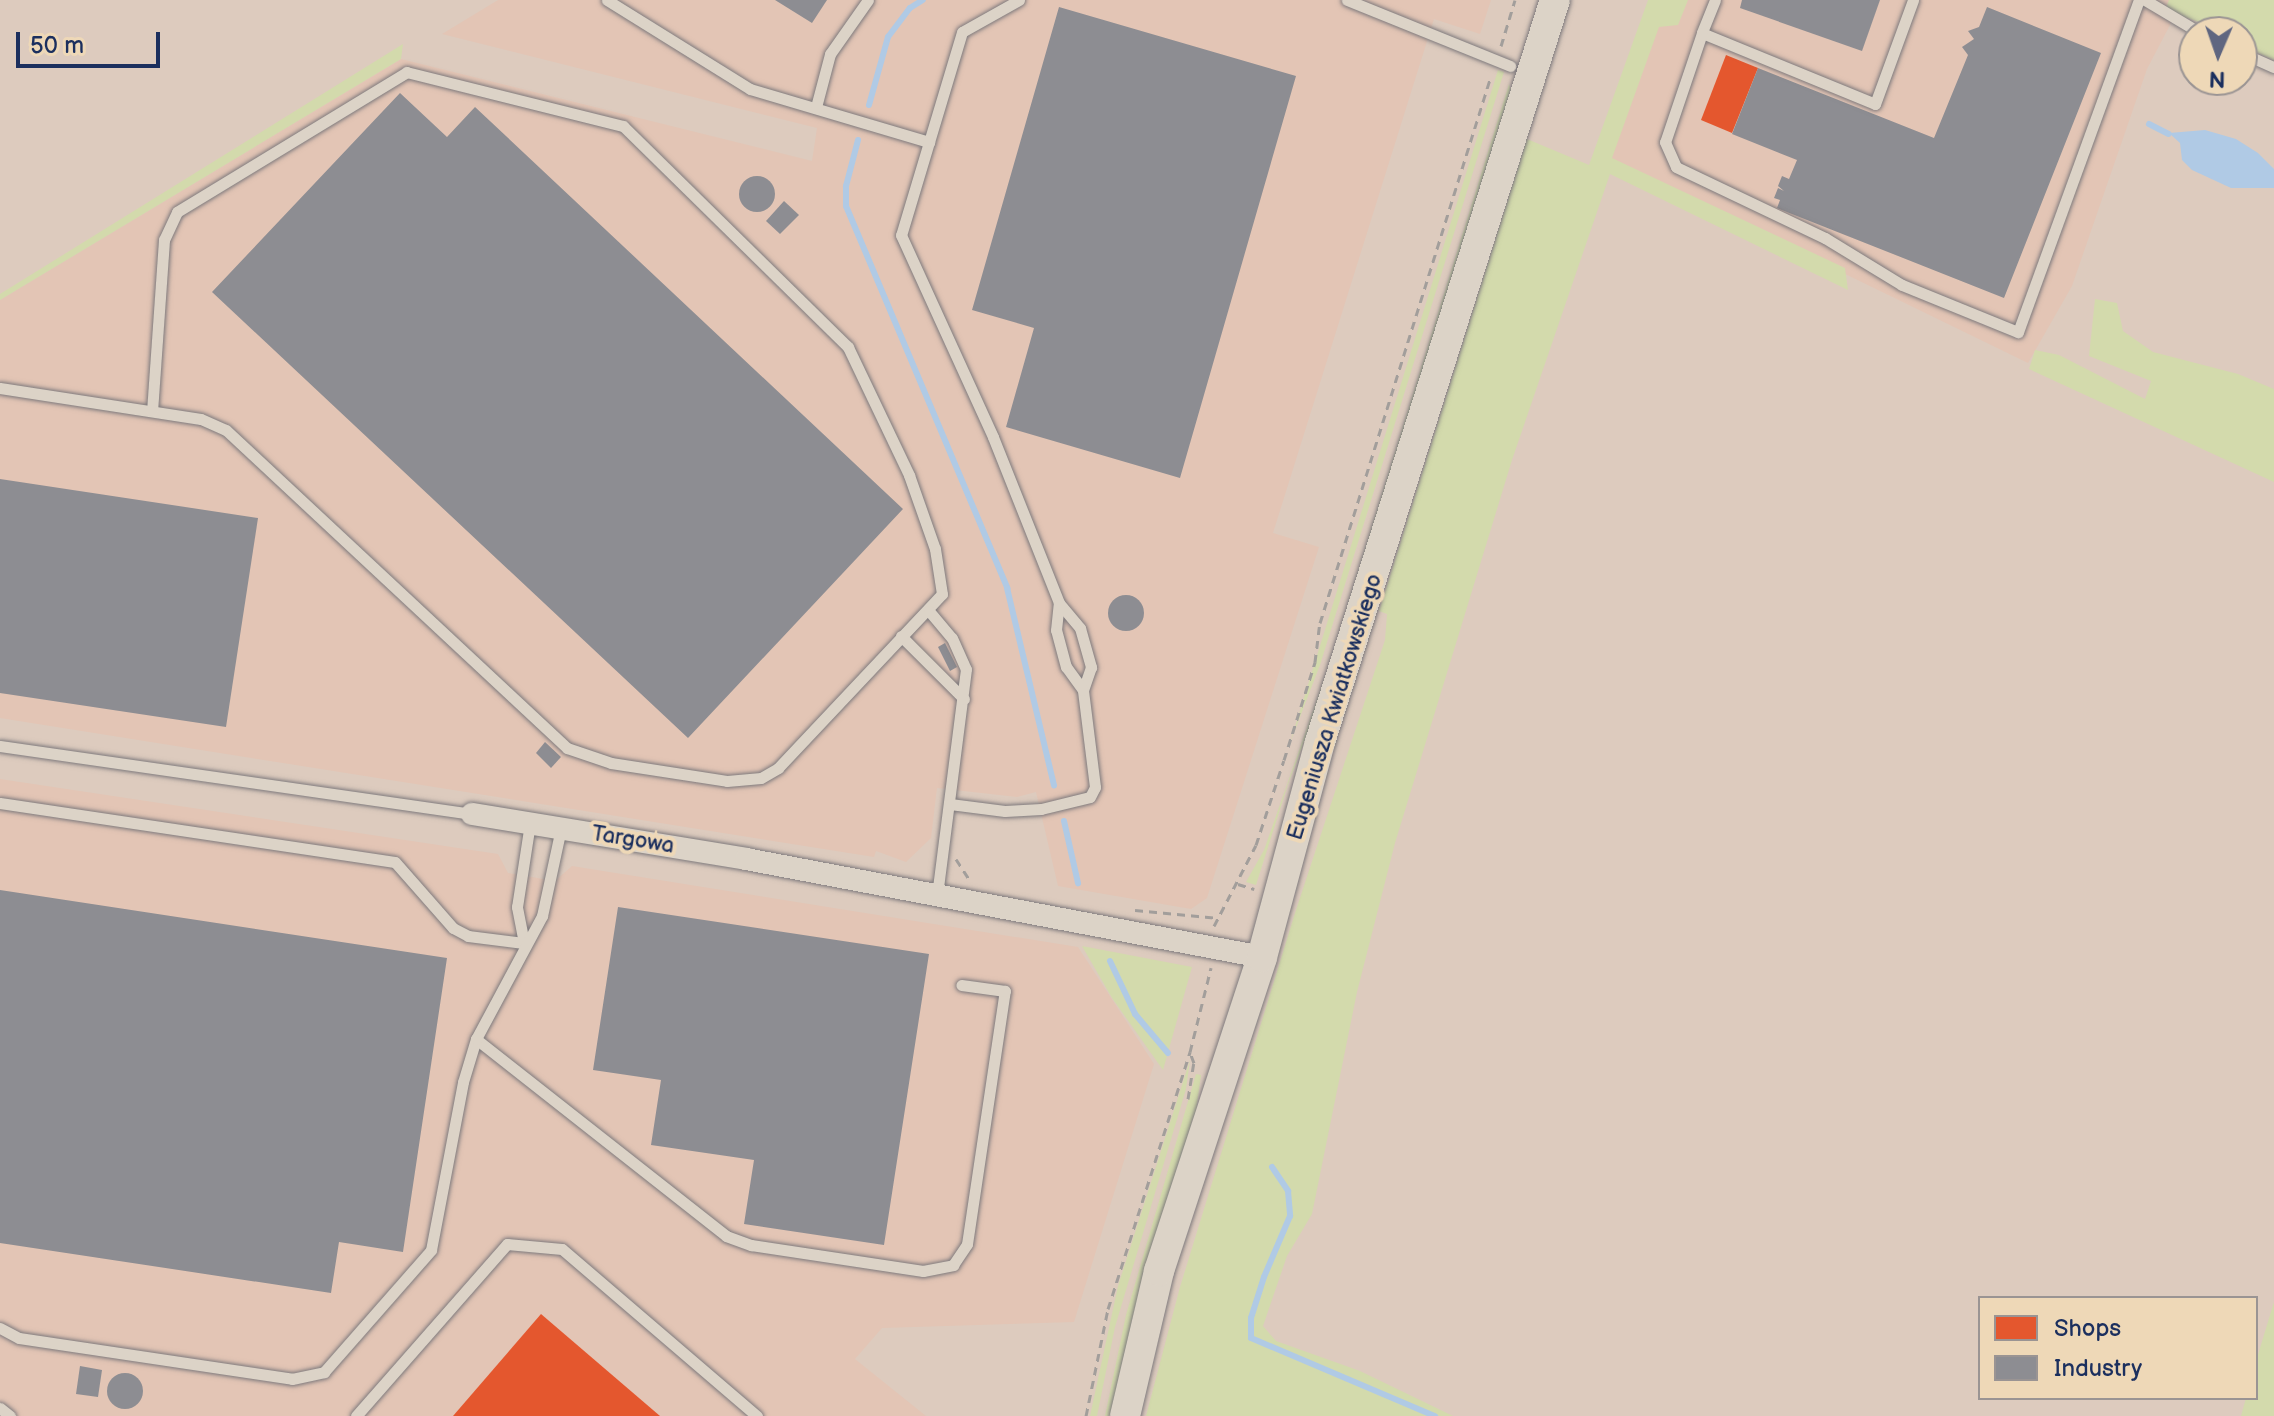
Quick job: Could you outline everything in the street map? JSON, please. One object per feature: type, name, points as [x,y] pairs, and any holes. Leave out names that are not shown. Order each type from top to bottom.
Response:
[{"type":"main road","name":"Eugeniusza Kwiatkowskiego","points":[[1125,1416],[1159,1271],[1262,957],[1320,742],[1555,0]]},
{"type":"street","name":"Targowa","points":[[472,814],[937,894],[1262,957]]},
{"type":"lane","points":[[607,0],[750,89],[929,142]]},
{"type":"lane","points":[[816,107],[830,54],[868,0]]},
{"type":"lane","points":[[1019,0],[962,32],[901,235],[993,437],[1059,603],[1080,628],[1091,667],[1083,690]]},
{"type":"lane","points":[[1347,0],[1510,66]]},
{"type":"lane","points":[[1715,0],[1665,142],[1676,167],[1825,238],[1902,285],[2018,332],[2142,0],[2178,20]]},
{"type":"lane","points":[[1702,33],[1875,104],[1913,0]]},
{"type":"lane","points":[[0,388],[201,419],[226,430],[567,748],[588,757],[727,781],[761,778],[778,768],[942,594],[935,549],[909,475],[848,347],[623,126],[407,72],[177,212],[164,240],[152,411]]},
{"type":"lane","points":[[950,804],[1005,811],[1090,797],[1097,773],[1083,690],[1066,667],[1056,630],[1059,603]]},
{"type":"lane","points":[[929,611],[952,638],[966,669],[937,894]]},
{"type":"lane","points":[[901,636],[964,699]]},
{"type":"lane","name":"Targowa","points":[[0,746],[472,814]]},
{"type":"lane","points":[[0,803],[395,862],[453,928],[468,936],[524,943]]},
{"type":"lane","points":[[524,943],[517,907],[530,823]]},
{"type":"lane","points":[[0,1328],[19,1338],[292,1379],[324,1372],[431,1250],[457,1105],[476,1039],[524,943],[542,916],[561,828]]},
{"type":"lane","points":[[476,1039],[726,1236],[751,1245],[923,1271],[953,1265],[967,1244],[1005,991],[961,985]]},
{"type":"lane","points":[[356,1416],[507,1244],[562,1249],[757,1416]]},
{"type":"lane","points":[[0,1408],[10,1416]]},
{"type":"path","points":[[1184,917],[1220,918],[1256,845],[1515,0]]},
{"type":"path","points":[[1086,1416],[1108,1309],[1190,1052],[1207,975]]},
{"type":"shaded area","points":[[498,0],[1491,0],[1480,34],[1434,19],[1273,533],[1319,547],[1207,898],[1191,909],[1058,886],[1036,792],[1017,797],[937,788],[931,838],[906,862],[876,851],[874,857],[0,718],[0,300],[401,59],[812,161],[817,128],[442,34]]},
{"type":"shaded area","points":[[1665,0],[2183,0],[2147,69],[2072,286],[2028,363],[1609,159]]},
{"type":"shaded area","points":[[0,779],[498,854],[508,873],[555,881],[572,866],[1078,947],[1154,1064],[1074,1322],[882,1328],[855,1359],[926,1416],[0,1416]]},
{"type":"green space","points":[[1648,0],[1688,0],[1678,25],[1659,27],[1612,158],[1845,268],[1848,290],[1610,174],[1512,460],[1395,843],[1357,992],[1312,1214],[1287,1256],[1263,1326],[1276,1341],[1360,1371],[1453,1416],[1146,1416],[1180,1287],[1295,913],[1385,640],[1387,614],[1379,611],[1527,139],[1589,165]]},
{"type":"green space","points":[[2169,0],[2274,0],[2274,60],[2258,53],[2258,16],[2182,16],[2165,10]]},
{"type":"green space","points":[[403,44],[401,59],[0,300],[0,294]]},
{"type":"green space","points":[[1498,70],[1504,72],[1320,665],[1290,743]]},
{"type":"green space","points":[[1509,84],[1512,94],[1340,648],[1288,784],[1256,885],[1246,882],[1264,850],[1329,665]]},
{"type":"green space","points":[[2095,299],[2117,303],[2123,331],[2153,352],[2238,374],[2274,389],[2274,482],[2029,369],[2035,350],[2059,355],[2145,399],[2151,381],[2089,356]]},
{"type":"green space","points":[[1082,946],[1192,967],[1163,1070],[1112,998]]},
{"type":"green space","points":[[1190,1060],[1186,1089],[1115,1327],[1097,1416],[1090,1416],[1118,1286]]},
{"type":"green space","points":[[1196,1074],[1201,1075],[1196,1112],[1112,1416],[1105,1416],[1126,1315]]},
{"type":"green space","points":[[2274,1302],[2274,1416],[2241,1416],[2245,1400],[2258,1400],[2258,1354]]},
{"type":"water","points":[[2205,130],[2236,139],[2258,153],[2274,169],[2274,188],[2231,188],[2192,170],[2182,160],[2180,143],[2169,133]]},
{"type":"building: Shops","points":[[1726,55],[1758,68],[1732,133],[1701,120]]},
{"type":"building: Shops","points":[[541,1314],[660,1416],[453,1416]]},
{"type":"building: Industry","points":[[775,0],[827,0],[812,23]]},
{"type":"building: Industry","points":[[1742,0],[1880,0],[1862,51],[1740,8]]},
{"type":"building: Industry","points":[[1059,7],[1296,76],[1180,478],[1006,427],[1034,328],[972,310]]},
{"type":"building: Industry","points":[[1987,7],[2101,53],[2004,298],[1777,208],[1780,200],[1774,198],[1778,188],[1784,191],[1778,186],[1782,176],[1789,179],[1797,160],[1732,134],[1758,68],[1934,138],[1968,55],[1962,47],[1974,39],[1968,31],[1979,27]]},
{"type":"building: Industry","points":[[400,93],[447,137],[475,107],[903,509],[688,738],[212,292]]},
{"type":"building: Industry","points":[[757,176],[770,181],[775,194],[770,207],[757,212],[744,207],[739,194],[744,181]]},
{"type":"building: Industry","points":[[784,201],[799,215],[780,234],[766,221]]},
{"type":"building: Industry","points":[[0,479],[258,518],[226,727],[0,693]]},
{"type":"building: Industry","points":[[1126,595],[1139,600],[1144,613],[1139,626],[1126,631],[1113,626],[1108,613],[1113,600]]},
{"type":"building: Industry","points":[[945,643],[957,667],[950,671],[938,647]]},
{"type":"building: Industry","points":[[545,742],[561,757],[551,768],[536,753]]},
{"type":"building: Industry","points":[[0,890],[447,958],[403,1252],[339,1242],[331,1293],[0,1243]]},
{"type":"building: Industry","points":[[618,907],[929,954],[884,1245],[744,1224],[754,1160],[651,1145],[661,1080],[593,1070]]},
{"type":"building: Industry","points":[[80,1366],[102,1370],[98,1397],[76,1394]]},
{"type":"building: Industry","points":[[125,1373],[138,1378],[143,1391],[138,1404],[125,1409],[112,1404],[107,1391],[112,1378]]},
{"type":"waterway","points":[[869,105],[888,37],[910,8],[923,0]]},
{"type":"waterway","points":[[2149,124],[2169,134]]},
{"type":"waterway","points":[[858,140],[846,186],[846,206],[1007,588],[1054,785]]},
{"type":"waterway","points":[[1064,821],[1078,883]]},
{"type":"waterway","points":[[1110,961],[1135,1014],[1168,1053]]},
{"type":"waterway","points":[[1272,1167],[1288,1191],[1290,1216],[1264,1277],[1251,1318],[1251,1338],[1435,1416]]}]
